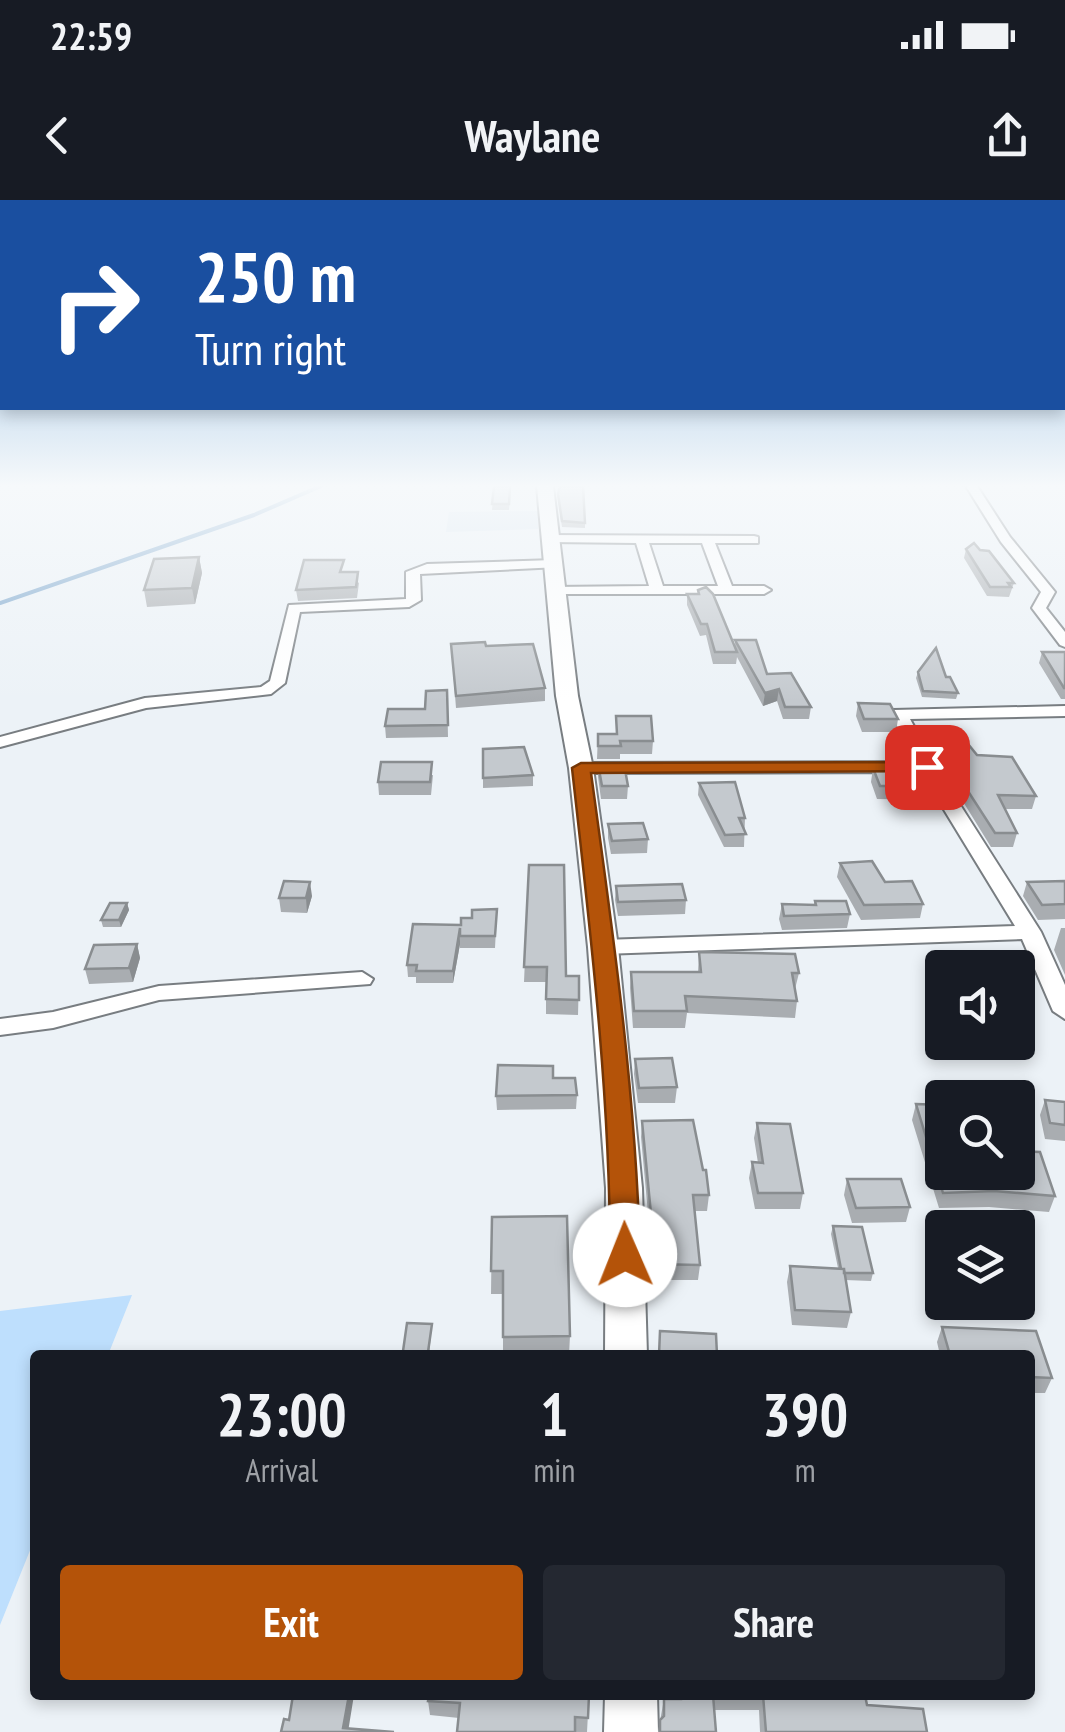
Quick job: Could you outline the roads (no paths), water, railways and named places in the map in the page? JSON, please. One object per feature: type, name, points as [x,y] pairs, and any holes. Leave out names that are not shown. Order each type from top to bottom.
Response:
[{"type":"main road","points":[[553,557],[566,696],[581,768],[604,947],[624,1188],[626,1350]]},
{"type":"main road","points":[[631,1700],[631,1732]]},
{"type":"street","points":[[647,557],[657,590]]},
{"type":"street","points":[[714,557],[727,590]]},
{"type":"street","points":[[1019,557],[1048,592],[1039,608],[1065,642]]},
{"type":"street","points":[[0,742],[145,703],[265,690],[277,684],[294,608],[410,603],[414,600],[413,572],[427,568],[554,564]]},
{"type":"street","points":[[557,598],[657,590],[764,590]]},
{"type":"street","points":[[1065,711],[899,714],[927,767],[1030,932],[1065,1011]]},
{"type":"street","points":[[581,768],[927,767]]},
{"type":"street","points":[[604,947],[1030,932]]},
{"type":"street","points":[[0,1027],[53,1020],[159,992],[362,979]]},
{"type":"waterway","points":[[0,603],[131,557]]}]
